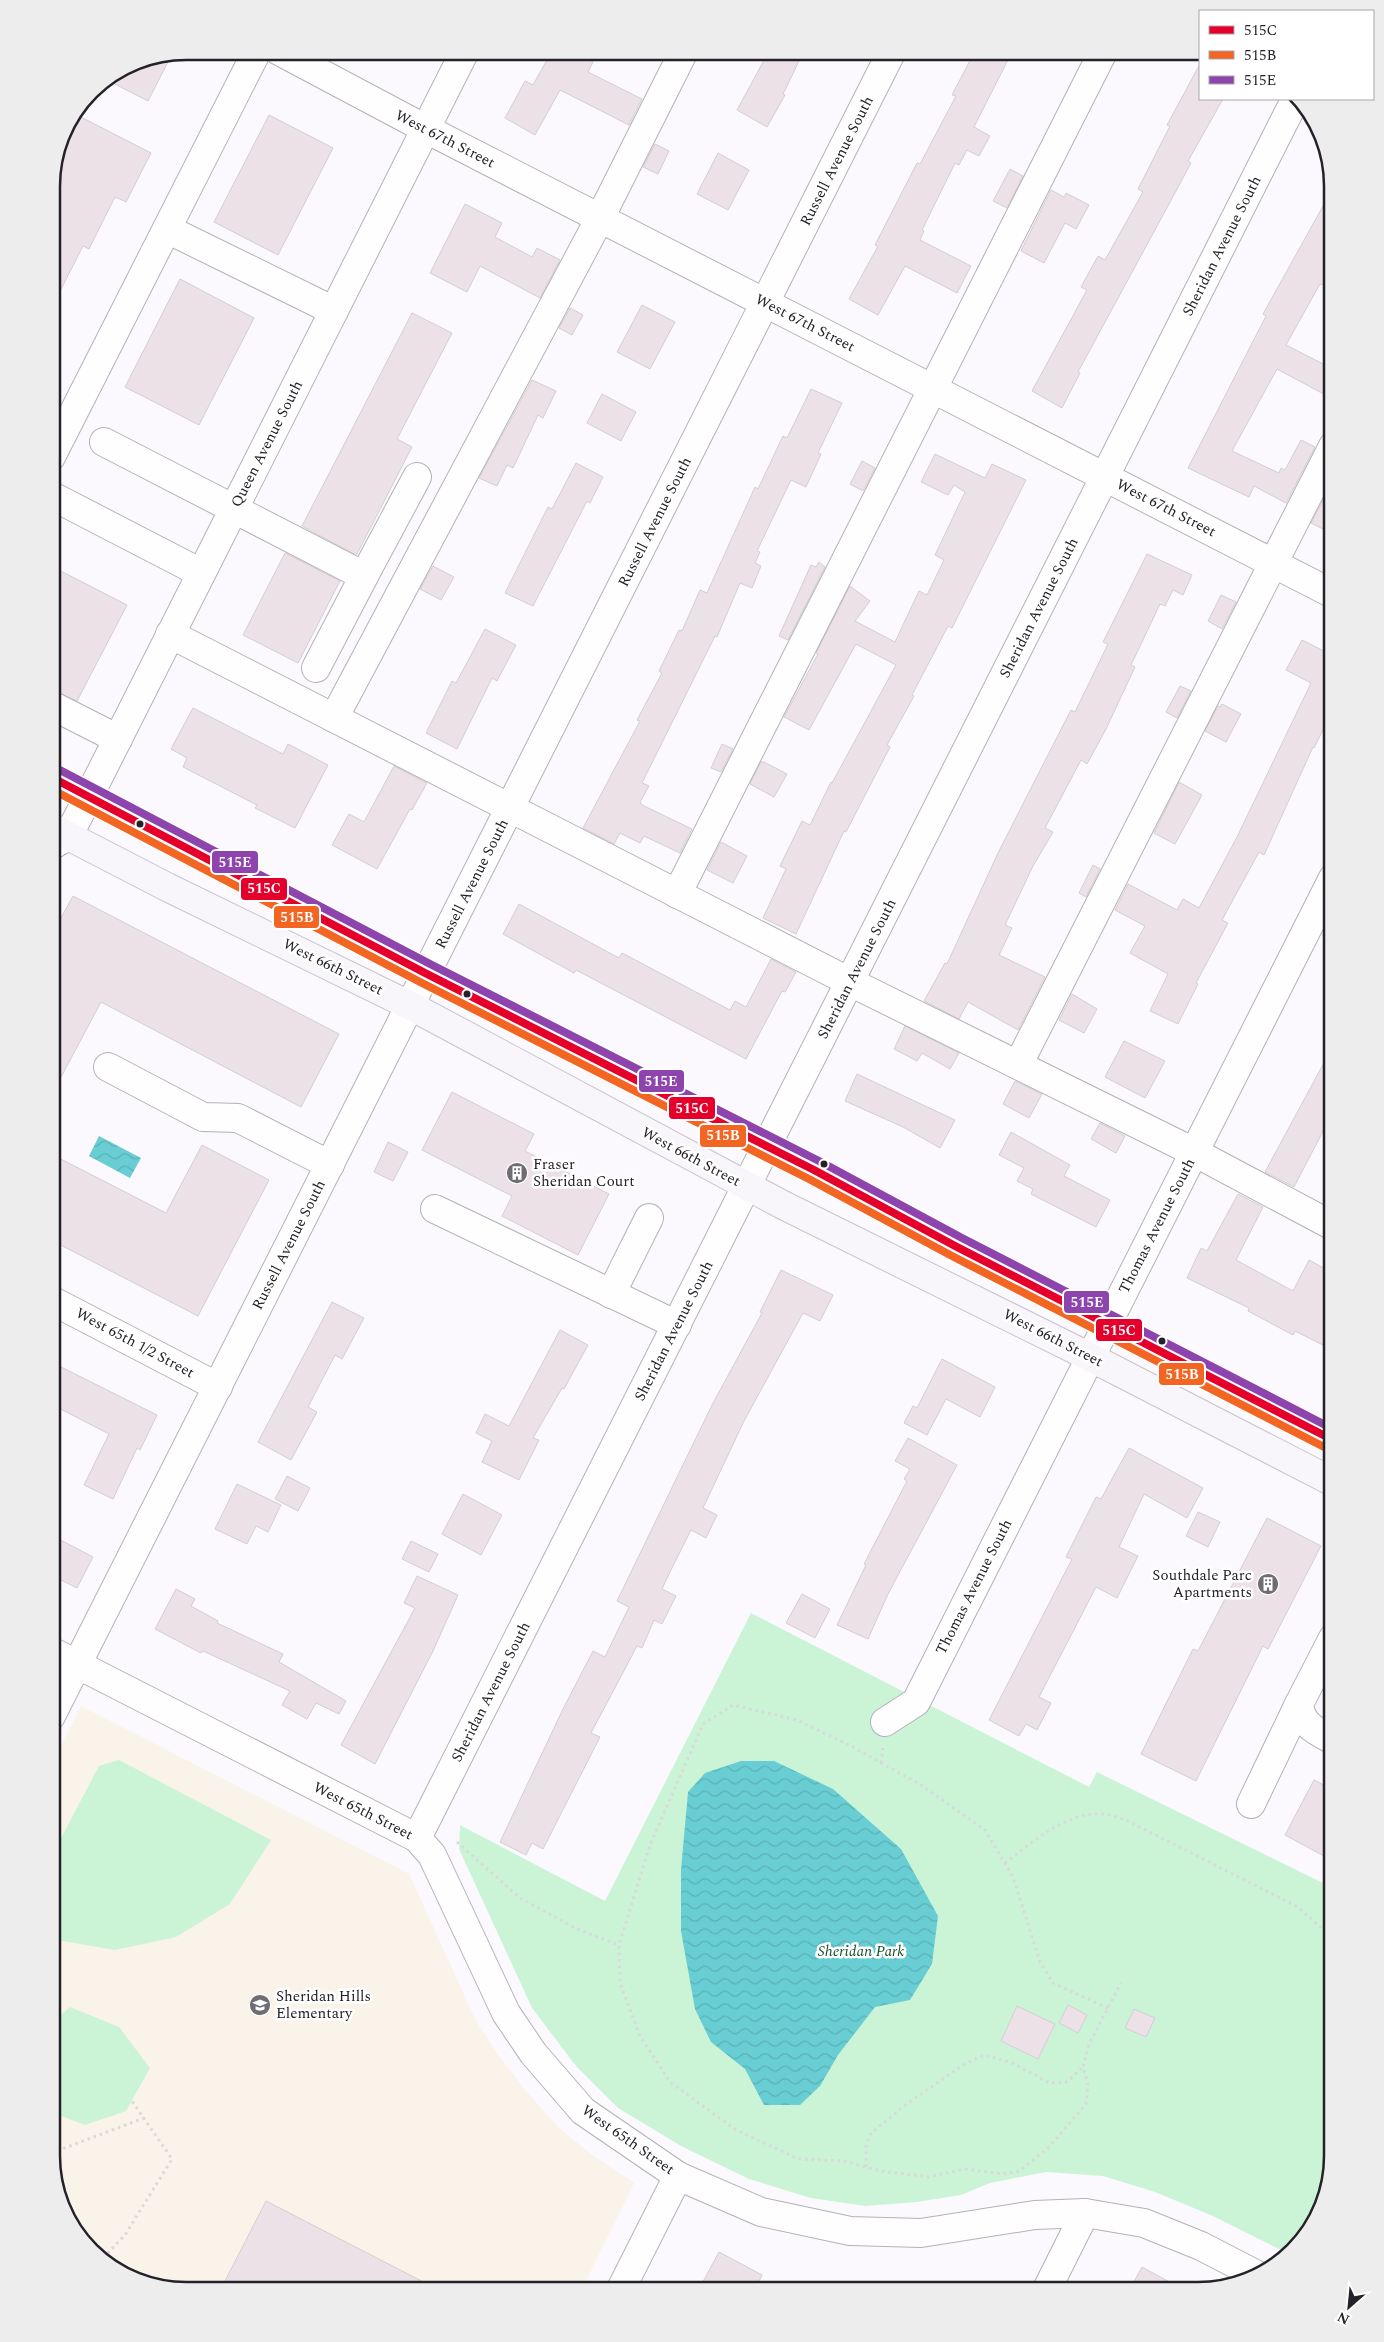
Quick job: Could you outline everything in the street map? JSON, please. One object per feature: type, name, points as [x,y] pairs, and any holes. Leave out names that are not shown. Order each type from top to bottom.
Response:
[{"type":"main road","points":[[60,781],[427,974],[767,1146],[1324,1435]]},
{"type":"main road","name":"West 66th Street","points":[[60,837],[411,1006],[747,1186],[1090,1357],[1324,1477]]},
{"type":"street","points":[[60,441],[253,60]]},
{"type":"street","name":"West 67th Street","points":[[296,60],[426,129],[1324,589]]},
{"type":"street","name":"Queen Avenue South","points":[[60,832],[89,796],[460,60]]},
{"type":"street","points":[[334,718],[600,218],[679,60]]},
{"type":"street","name":"Russell Avenue South","points":[[60,1699],[888,60]]},
{"type":"street","points":[[677,894],[1099,60]]},
{"type":"street","name":"Sheridan Avenue South","points":[[417,1838],[1293,103]]},
{"type":"street","points":[[167,229],[334,311]]},
{"type":"street","points":[[104,442],[364,576]]},
{"type":"street","points":[[1018,1065],[1324,464]]},
{"type":"street","points":[[316,668],[417,477]]},
{"type":"street","points":[[60,500],[201,573]]},
{"type":"street","points":[[170,634],[850,982],[1194,1152],[1324,1221]]},
{"type":"street","points":[[60,709],[118,739]]},
{"type":"street","name":"Thomas Avenue South","points":[[885,1722],[916,1702],[1324,896]]},
{"type":"street","points":[[108,1067],[203,1117],[238,1118],[330,1165]]},
{"type":"street","points":[[435,1209],[676,1325]]},
{"type":"street","points":[[611,1294],[648,1218]]},
{"type":"street","name":"West 65th 1/2 Street","points":[[60,1305],[218,1387]]},
{"type":"street","name":"West 65th Street","points":[[60,1655],[417,1838],[432,1855],[506,2013],[533,2053],[583,2111],[678,2176],[761,2212],[850,2231],[921,2233],[1035,2215],[1085,2213],[1144,2223],[1201,2246],[1249,2271]]},
{"type":"street","points":[[1251,1804],[1324,1655]]},
{"type":"street","points":[[1299,1704],[1300,1714],[1306,1724],[1324,1735]]},
{"type":"street","points":[[625,2282],[678,2176]]},
{"type":"street","points":[[1050,2282],[1085,2213]]},
{"type":"path","points":[[1108,2008],[1053,1983],[1040,1962],[1013,1877],[985,1830],[921,1785],[797,1720],[733,1705],[703,1724],[650,1845],[619,1945],[620,1983],[640,2036],[670,2082],[736,2130],[799,2159],[844,2161],[881,2171],[928,2177],[965,2169],[1002,2174],[1020,2171],[1049,2146],[1086,2104],[1088,2084],[1083,2067],[1089,2044],[1108,2008],[1121,1983]]},
{"type":"path","points":[[1005,1863],[1040,1836],[1069,1819],[1104,1814],[1126,1820],[1298,1907],[1324,1930]]},
{"type":"path","points":[[453,1839],[520,1898],[576,1928],[619,1945]]},
{"type":"path","points":[[866,2167],[866,2145],[871,2133],[963,2065],[984,2055],[1010,2062],[1050,2083],[1067,2082],[1083,2067]]},
{"type":"path","points":[[106,2254],[125,2235],[172,2159],[132,2100]]},
{"type":"path","points":[[60,2150],[144,2118]]},
{"type":"shaded area","name":"Sheridan Hills Elementary","points":[[81,1706],[409,1874],[476,2021],[497,2053],[525,2090],[559,2128],[591,2154],[634,2183],[585,2282],[178,2282],[162,2280],[130,2269],[103,2251],[91,2239],[73,2212],[64,2188],[61,2172],[60,1747]]},
{"type":"green space","name":"Sheridan Park","points":[[751,1613],[1089,1787],[1097,1772],[1324,1884],[1324,2156],[1322,2180],[1311,2212],[1303,2226],[1282,2250],[1213,2216],[1155,2192],[1103,2176],[1046,2172],[990,2183],[961,2195],[917,2202],[865,2206],[811,2198],[749,2179],[681,2146],[618,2108],[576,2066],[532,2008],[459,1849],[460,1825],[605,1901]]},
{"type":"green space","points":[[119,1760],[271,1840],[230,1904],[176,1937],[115,1950],[60,1941],[60,1840],[99,1766]]},
{"type":"green space","points":[[70,2007],[119,2027],[150,2068],[126,2111],[85,2125],[61,2116],[60,2016]]},
{"type":"water","points":[[99,1136],[141,1158],[130,1178],[89,1156]]},
{"type":"water","points":[[741,1761],[774,1761],[833,1789],[901,1849],[938,1916],[932,1964],[910,2000],[875,2007],[838,2055],[820,2086],[800,2105],[764,2105],[745,2069],[711,2042],[695,2009],[681,1931],[681,1870],[688,1792],[705,1773]]},
{"type":"building","points":[[547,60],[589,60],[593,62],[588,72],[642,99],[629,125],[560,90],[535,135],[505,118],[525,81],[533,85]]},
{"type":"building","points":[[764,60],[800,60],[783,94],[785,95],[767,127],[737,110]]},
{"type":"building","points":[[970,60],[1008,60],[974,127],[990,136],[979,156],[967,150],[959,165],[955,163],[922,230],[924,231],[920,240],[971,266],[957,293],[905,266],[878,315],[849,299],[878,246],[875,245],[917,163],[920,164],[956,96],[952,95]]},
{"type":"building","points":[[168,61],[148,101],[113,83],[138,70]]},
{"type":"building","points":[[1199,66],[1199,100],[1222,100],[1188,161],[1191,163],[1078,372],[1080,373],[1062,408],[1032,391],[1087,290],[1081,287],[1098,256],[1105,260],[1143,192],[1138,189],[1170,126],[1167,125]]},
{"type":"building","points":[[269,115],[333,148],[278,255],[214,222]]},
{"type":"building","points":[[81,117],[151,153],[126,202],[115,197],[89,249],[83,246],[60,291],[60,178],[64,154],[73,130]]},
{"type":"building","points":[[655,144],[669,151],[658,174],[643,167]]},
{"type":"building","points":[[718,153],[749,170],[728,210],[697,194]]},
{"type":"building","points":[[1010,169],[1023,176],[1007,208],[993,201]]},
{"type":"building","points":[[1051,190],[1064,197],[1066,193],[1089,205],[1076,229],[1065,223],[1044,263],[1021,251]]},
{"type":"building","points":[[465,204],[502,223],[495,237],[532,257],[537,248],[560,260],[540,298],[480,266],[467,292],[430,273]]},
{"type":"building","points":[[1324,204],[1324,281],[1322,285],[1320,284],[1286,345],[1324,364],[1324,394],[1277,369],[1232,451],[1279,473],[1281,468],[1285,470],[1301,440],[1315,447],[1286,503],[1254,486],[1249,497],[1188,468],[1266,316],[1263,314]]},
{"type":"building","points":[[180,279],[254,318],[199,425],[125,387]]},
{"type":"building","points":[[642,305],[675,322],[650,369],[617,352]]},
{"type":"building","points":[[570,308],[583,315],[572,335],[559,328]]},
{"type":"building","points":[[412,313],[452,333],[397,439],[412,447],[357,554],[354,554],[302,526]]},
{"type":"building","points":[[532,380],[556,391],[543,418],[538,415],[513,468],[507,465],[497,486],[479,478]]},
{"type":"building","points":[[811,389],[842,403],[818,453],[821,454],[806,487],[791,480],[757,551],[760,552],[755,563],[761,566],[752,588],[740,583],[717,637],[715,636],[642,783],[649,786],[640,802],[642,805],[692,829],[680,853],[644,836],[640,843],[620,833],[614,844],[583,828],[640,721],[637,720],[662,673],[659,671],[679,630],[682,631],[700,590],[707,593],[755,487],[758,489],[783,436],[787,438]]},
{"type":"building","points":[[602,394],[636,412],[621,441],[587,423]]},
{"type":"building","points":[[935,454],[985,478],[992,464],[1026,480],[952,628],[948,626],[912,695],[914,696],[887,745],[890,747],[846,832],[844,831],[796,934],[763,918],[786,869],[780,866],[802,821],[810,825],[831,782],[896,665],[856,644],[809,730],[784,717],[818,654],[816,653],[850,586],[870,601],[855,621],[895,642],[919,591],[927,595],[944,560],[935,555],[965,492],[954,485],[948,495],[921,482]]},
{"type":"building","points":[[862,461],[875,468],[863,491],[850,484]]},
{"type":"building","points":[[576,463],[603,477],[590,503],[587,501],[533,606],[505,593],[548,507],[552,509]]},
{"type":"building","points":[[1324,498],[1324,530],[1311,523]]},
{"type":"building","points":[[285,553],[340,581],[298,663],[243,635]]},
{"type":"building","points":[[1147,554],[1192,575],[1183,595],[1173,590],[1165,606],[1160,604],[1131,665],[1135,667],[1106,729],[1087,764],[1081,760],[1045,828],[1053,832],[1033,866],[1005,925],[1012,928],[999,955],[1045,977],[1018,1030],[968,1002],[959,1019],[924,1001],[945,963],[947,964],[998,853],[1071,710],[1075,712],[1108,644],[1103,642]]},
{"type":"building","points":[[819,562],[825,567],[788,640],[779,636],[811,565],[816,567]]},
{"type":"building","points":[[433,566],[454,577],[441,600],[420,589]]},
{"type":"building","points":[[60,571],[127,605],[77,701],[60,694]]},
{"type":"building","points":[[1221,595],[1236,602],[1222,629],[1208,621]]},
{"type":"building","points":[[485,629],[516,645],[497,681],[492,678],[457,749],[426,733],[452,681],[456,683]]},
{"type":"building","points":[[1302,640],[1324,651],[1324,728],[1313,747],[1264,855],[1259,852],[1222,920],[1228,923],[1196,983],[1198,984],[1178,1024],[1150,1011],[1168,974],[1130,953],[1145,926],[1115,910],[1128,884],[1177,910],[1183,899],[1199,908],[1237,837],[1311,683],[1286,670]]},
{"type":"building","points":[[1180,686],[1191,691],[1177,718],[1166,712]]},
{"type":"building","points":[[1222,704],[1241,714],[1226,742],[1205,731],[1218,706],[1220,707]]},
{"type":"building","points":[[193,708],[283,754],[288,744],[328,765],[295,828],[255,808],[257,805],[183,767],[187,758],[171,749]]},
{"type":"building","points":[[722,744],[733,749],[721,772],[711,768]]},
{"type":"building","points":[[761,762],[787,774],[774,797],[750,784]]},
{"type":"building","points":[[394,766],[427,783],[412,810],[410,809],[377,869],[332,845],[349,814],[364,822]]},
{"type":"building","points":[[1179,782],[1202,795],[1175,844],[1154,833]]},
{"type":"building","points":[[721,842],[747,856],[733,883],[707,870]]},
{"type":"building","points":[[1093,865],[1100,869],[1086,897],[1079,893]]},
{"type":"building","points":[[73,896],[339,1034],[301,1107],[101,1002],[60,1079],[60,920]]},
{"type":"building","points":[[519,904],[619,958],[622,953],[730,1010],[735,1001],[746,1007],[771,959],[796,972],[785,992],[782,991],[746,1059],[576,970],[574,973],[503,934]]},
{"type":"building","points":[[1072,994],[1097,1009],[1084,1033],[1059,1020]]},
{"type":"building","points":[[905,1026],[959,1053],[950,1069],[922,1053],[917,1061],[894,1049]]},
{"type":"building","points":[[1124,1041],[1165,1061],[1145,1098],[1105,1077]]},
{"type":"building","points":[[1324,1063],[1324,1129],[1294,1187],[1265,1172]]},
{"type":"building","points":[[857,1074],[955,1120],[940,1148],[903,1127],[845,1101]]},
{"type":"building","points":[[1015,1081],[1042,1094],[1029,1118],[1003,1104]]},
{"type":"building","name":"Fraser Sheridan Court","points":[[452,1092],[534,1134],[525,1151],[609,1194],[578,1255],[502,1216],[512,1196],[422,1150]]},
{"type":"building","points":[[1100,1123],[1125,1136],[1116,1153],[1091,1139]]},
{"type":"building","points":[[1011,1132],[1070,1165],[1064,1176],[1110,1200],[1096,1227],[1031,1194],[1033,1189],[1017,1181],[1024,1168],[999,1155]]},
{"type":"building","points":[[388,1142],[408,1152],[393,1181],[374,1172]]},
{"type":"building","points":[[202,1145],[269,1180],[198,1316],[60,1245],[60,1159],[166,1213]]},
{"type":"building","points":[[1238,1194],[1263,1207],[1236,1260],[1293,1291],[1309,1260],[1324,1268],[1324,1346],[1295,1331],[1293,1335],[1248,1311],[1249,1308],[1187,1278],[1201,1248],[1207,1251]]},
{"type":"building","points":[[781,1270],[833,1295],[820,1321],[803,1313],[744,1421],[703,1508],[717,1515],[706,1538],[691,1530],[662,1589],[676,1596],[662,1624],[654,1620],[642,1648],[637,1646],[591,1733],[600,1737],[543,1849],[532,1843],[526,1855],[500,1842],[563,1709],[593,1651],[605,1657],[629,1607],[617,1601],[712,1405],[762,1313],[760,1312]]},
{"type":"building","points":[[332,1302],[364,1318],[342,1359],[335,1355],[308,1407],[317,1412],[291,1460],[258,1442]]},
{"type":"building","points":[[560,1330],[588,1345],[564,1389],[562,1388],[533,1438],[539,1440],[519,1480],[482,1462],[492,1441],[476,1433],[485,1414],[509,1426]]},
{"type":"building","points":[[942,1359],[995,1387],[980,1417],[946,1399],[927,1435],[904,1423],[913,1406],[917,1408]]},
{"type":"building","points":[[60,1366],[157,1415],[140,1450],[137,1448],[113,1499],[84,1485],[109,1434],[60,1409]]},
{"type":"building","points":[[908,1438],[957,1465],[888,1594],[868,1639],[837,1625],[866,1565],[864,1564],[907,1481],[904,1479],[910,1469],[895,1461]]},
{"type":"building","points":[[1129,1448],[1203,1488],[1187,1518],[1144,1494],[1119,1547],[1138,1556],[1117,1598],[1096,1587],[1039,1697],[1051,1703],[1037,1730],[1026,1724],[1019,1736],[989,1720],[1072,1559],[1066,1557],[1096,1497],[1101,1499]]},
{"type":"building","points":[[287,1476],[310,1488],[298,1511],[275,1499]]},
{"type":"building","points":[[237,1484],[281,1505],[268,1532],[256,1526],[247,1544],[215,1529]]},
{"type":"building","points":[[463,1494],[502,1515],[481,1555],[442,1534]]},
{"type":"building","points":[[1198,1512],[1220,1522],[1208,1547],[1186,1536]]},
{"type":"building","points":[[1267,1518],[1321,1546],[1268,1649],[1263,1646],[1196,1781],[1141,1754],[1193,1649],[1198,1651]]},
{"type":"building","points":[[60,1540],[93,1557],[77,1588],[60,1580]]},
{"type":"building","points":[[411,1541],[438,1554],[429,1572],[402,1559]]},
{"type":"building","points":[[417,1576],[458,1595],[433,1651],[375,1764],[341,1745],[415,1608],[404,1603]]},
{"type":"building","points":[[176,1589],[195,1599],[191,1606],[218,1621],[217,1623],[283,1654],[279,1662],[346,1701],[339,1714],[316,1703],[307,1719],[282,1705],[290,1691],[203,1651],[201,1653],[155,1629]]},
{"type":"building","points":[[802,1594],[830,1609],[815,1638],[786,1623]]},
{"type":"building","points":[[1314,1780],[1324,1785],[1324,1856],[1285,1835]]},
{"type":"building","points":[[1068,2005],[1087,2015],[1078,2033],[1059,2023]]},
{"type":"building","points":[[1017,2006],[1055,2024],[1038,2059],[1001,2041]]},
{"type":"building","points":[[1134,2009],[1155,2018],[1146,2037],[1125,2028]]},
{"type":"building","points":[[266,2201],[424,2282],[227,2282],[225,2281]]},
{"type":"building","points":[[719,2252],[762,2275],[758,2282],[703,2282]]},
{"type":"building","points":[[1142,2267],[1170,2282],[1134,2282]]},
{"type":"transit line","name":"515E","points":[[60,770],[432,965],[819,1161],[962,1238],[1324,1424]]},
{"type":"transit line","name":"515C","points":[[60,782],[427,974],[814,1170],[957,1247],[1324,1435]]},
{"type":"transit line","name":"515B","points":[[60,794],[422,983],[809,1179],[952,1256],[1324,1447]]},
{"type":"place","name":"Fraser Sheridan Court","points":[[517,1173]]},
{"type":"place","name":"Southdale Parc Apartments","points":[[1268,1584]]},
{"type":"place","name":"Sheridan Hills Elementary","points":[[260,2005]]}]
